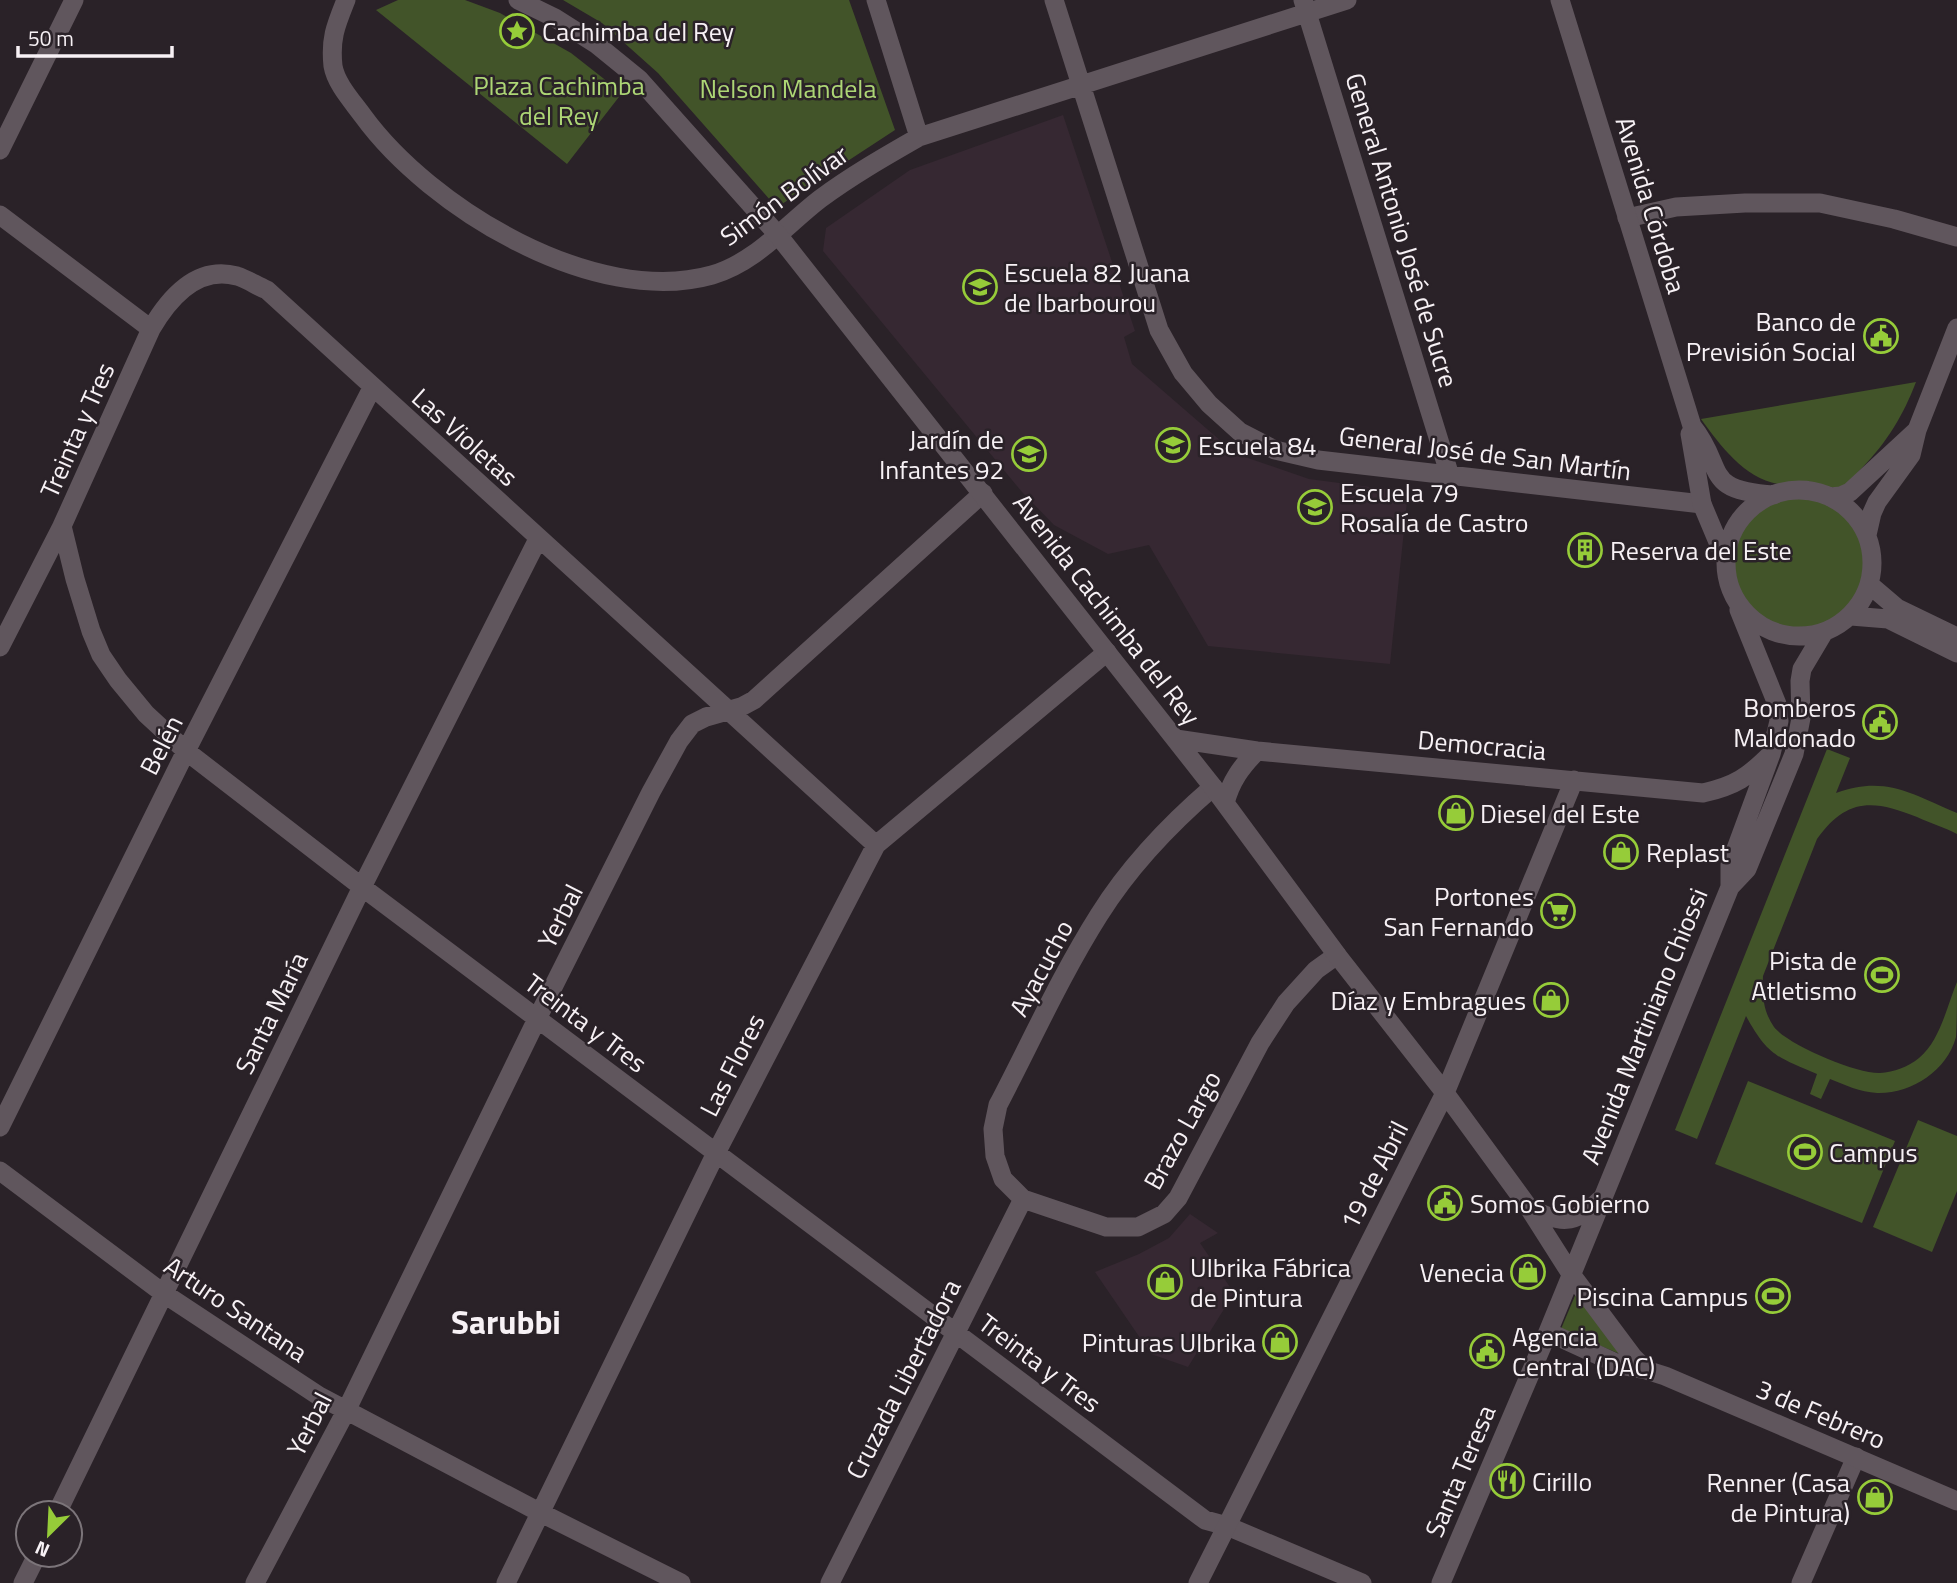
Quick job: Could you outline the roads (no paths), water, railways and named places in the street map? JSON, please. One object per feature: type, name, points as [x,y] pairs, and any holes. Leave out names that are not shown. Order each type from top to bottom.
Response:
[{"type":"street","points":[[0,150],[74,0]]},
{"type":"street","name":"Simón Bolívar","points":[[346,0],[332,34],[334,69],[346,92],[393,153],[454,204],[495,229],[565,262],[597,273],[644,281],[680,281],[713,274],[750,258],[819,200],[865,167],[919,137],[1080,86],[1305,7],[1347,0]]},
{"type":"street","name":"Avenida Cachimba del Rey","points":[[518,0],[596,44],[639,79],[778,235],[1176,739],[1337,955],[1445,1093],[1573,1268]]},
{"type":"street","points":[[876,0],[919,137]]},
{"type":"street","name":"General José de San Martín","points":[[1054,0],[1159,330],[1183,373],[1209,404],[1240,432],[1275,450],[1318,460],[1702,504]]},
{"type":"street","name":"Avenida Córdoba","points":[[1560,0],[1692,426],[1699,435],[1714,470],[1726,484],[1746,492],[1774,495]]},
{"type":"street","name":"General Antonio José de Sucre","points":[[1305,7],[1450,476]]},
{"type":"street","points":[[1627,218],[1676,207],[1820,203],[1894,219],[1957,237]]},
{"type":"street","points":[[0,215],[152,329]]},
{"type":"street","name":"Las Violetas","points":[[152,329],[164,308],[197,278],[211,274],[236,276],[267,290],[876,845]]},
{"type":"street","points":[[1867,535],[1877,502],[1911,455],[1917,430],[1957,328]]},
{"type":"street","name":"Treinta y Tres","points":[[152,329],[62,526],[79,592],[102,655],[118,680],[146,714],[186,751],[362,887],[1205,1520],[1227,1526],[1362,1583]]},
{"type":"street","name":"Belén","points":[[0,1127],[186,751],[372,388]]},
{"type":"street","name":"Avenida Córdoba","points":[[1692,426],[1690,436],[1702,504],[1726,561]]},
{"type":"street","points":[[1830,497],[1850,492],[1917,430]]},
{"type":"street","points":[[1802,490],[1830,497],[1856,517],[1867,535],[1873,557],[1870,585],[1861,604],[1851,616],[1824,632],[1796,637],[1769,630],[1746,614],[1731,590],[1726,561],[1728,547],[1740,521],[1749,510],[1774,495],[1802,490]]},
{"type":"street","name":"Yerbal","points":[[256,1583],[346,1411],[537,1019],[679,741],[692,724],[754,700],[983,493]]},
{"type":"street","points":[[0,647],[62,526]]},
{"type":"street","name":"Santa María","points":[[64,1499],[362,887],[538,539]]},
{"type":"street","points":[[1870,585],[1897,608],[1957,637]]},
{"type":"street","name":"Avenida Martiniano Chiossi","points":[[1730,887],[1730,865],[1771,754],[1779,721],[1777,704],[1731,590]]},
{"type":"street","points":[[1851,616],[1888,619],[1957,653]]},
{"type":"street","name":"Avenida Martiniano Chiossi","points":[[1573,1268],[1730,887],[1746,869],[1794,754],[1801,718],[1802,669],[1824,632]]},
{"type":"street","name":"Las Flores","points":[[506,1583],[716,1153],[876,845],[1107,652]]},
{"type":"street","name":"Democracia","points":[[1176,739],[1257,751],[1703,793],[1728,787],[1750,775],[1771,754]]},
{"type":"street","points":[[1219,795],[1230,786],[1240,767],[1257,751]]},
{"type":"street","name":"19 de Abril","points":[[1198,1583],[1445,1093],[1574,780]]},
{"type":"street","name":"Ayacucho","points":[[1023,1199],[1003,1179],[995,1156],[993,1129],[999,1105],[1099,915],[1130,871],[1191,806],[1219,795]]},
{"type":"street","name":"Brazo Largo","points":[[1023,1199],[1106,1227],[1138,1227],[1164,1214],[1178,1198],[1260,1043],[1286,1003],[1308,978],[1337,955]]},
{"type":"street","name":"Arturo Santana","points":[[0,1171],[163,1293],[319,1396],[681,1583]]},
{"type":"street","points":[[1529,1208],[1549,1218],[1566,1220],[1588,1211],[1602,1198]]},
{"type":"street","name":"Cruzada Libertadora","points":[[830,1583],[1023,1199]]},
{"type":"street","name":"Santa Teresa","points":[[1441,1583],[1573,1268]]},
{"type":"street","name":"3 de Febrero","points":[[1573,1268],[1647,1357],[1656,1373],[1957,1501]]},
{"type":"street","points":[[1548,1332],[1620,1365],[1656,1373]]},
{"type":"street","points":[[1801,1583],[1856,1457]]},
{"type":"place","name":"Cachimba del Rey","points":[[517,31]]},
{"type":"place","name":"Escuela 82 Juana de Ibarbourou","points":[[980,287]]},
{"type":"place","name":"Banco de Previsión Social","points":[[1881,336]]},
{"type":"place","name":"Escuela 84","points":[[1173,445]]},
{"type":"place","name":"Jardín de Infantes 92","points":[[1029,454]]},
{"type":"place","name":"Escuela 79 Rosalía de Castro","points":[[1315,507]]},
{"type":"place","name":"Reserva del Este","points":[[1585,550]]},
{"type":"place","name":"Bomberos Maldonado","points":[[1880,722]]},
{"type":"place","name":"Diesel del Este","points":[[1456,813]]},
{"type":"place","name":"Replast","points":[[1621,852]]},
{"type":"place","name":"Portones San Fernando","points":[[1558,911]]},
{"type":"place","name":"Pista de Atletismo","points":[[1882,975]]},
{"type":"place","name":"Díaz y Embragues","points":[[1551,1000]]},
{"type":"place","name":"Campus","points":[[1805,1152]]},
{"type":"place","name":"Somos Gobierno","points":[[1445,1203]]},
{"type":"place","name":"Venecia","points":[[1528,1272]]},
{"type":"place","name":"Ulbrika Fábrica de Pintura","points":[[1165,1282]]},
{"type":"place","name":"Piscina Campus","points":[[1773,1296]]},
{"type":"place","name":"Pinturas Ulbrika","points":[[1280,1342]]},
{"type":"place","name":"Agencia Central (DAC)","points":[[1487,1351]]},
{"type":"place","name":"Cirillo","points":[[1507,1481]]},
{"type":"place","name":"Renner (Casa de Pintura)","points":[[1875,1497]]},
{"type":"district","name":"Sarubbi","points":[[506,1322]]},
{"type":"park label","name":"Nelson Mandela","points":[[788,88]]},
{"type":"park label","name":"Plaza Cachimba del Rey","points":[[559,100]]}]
